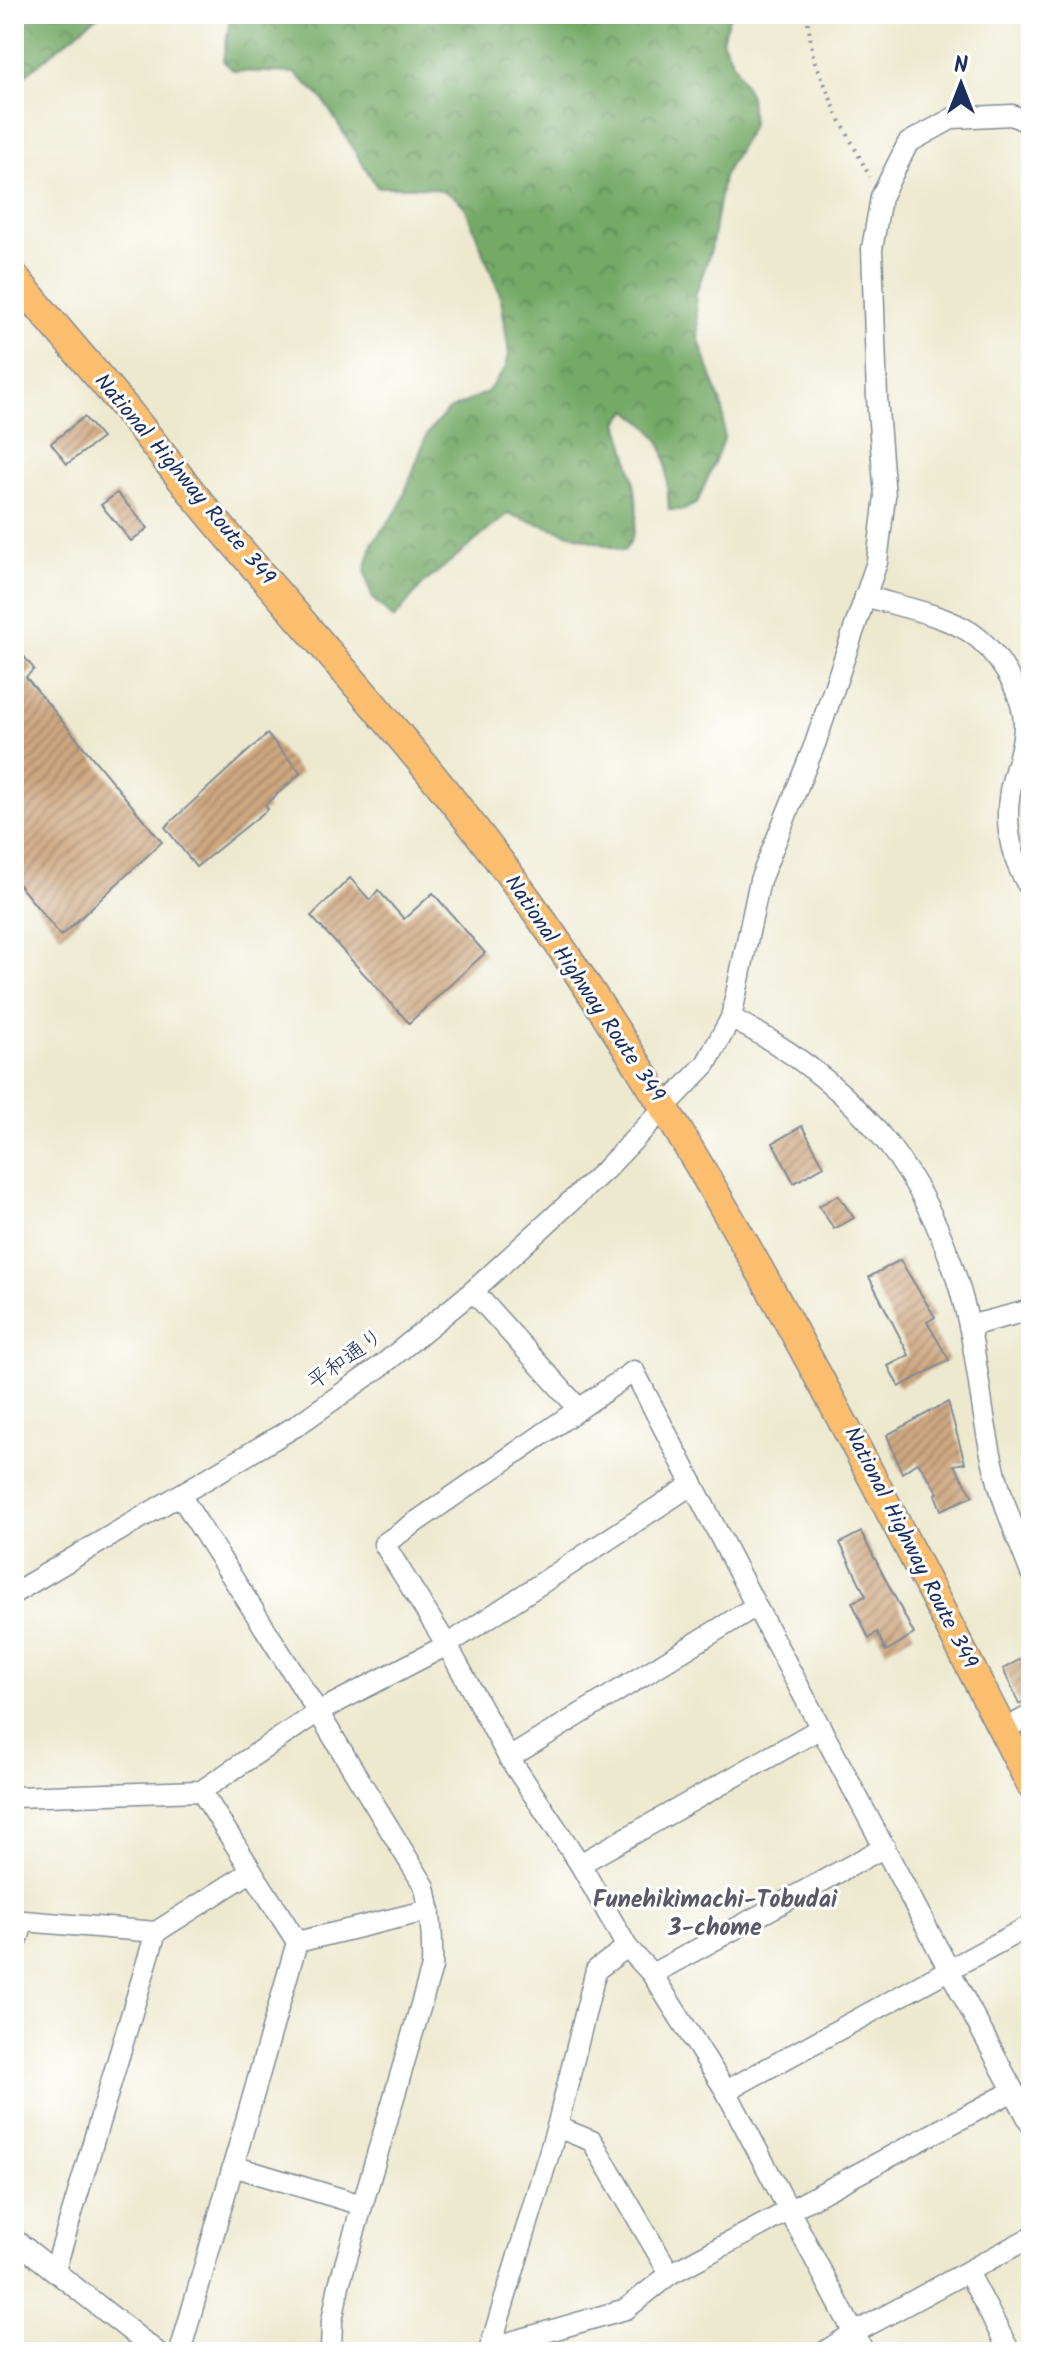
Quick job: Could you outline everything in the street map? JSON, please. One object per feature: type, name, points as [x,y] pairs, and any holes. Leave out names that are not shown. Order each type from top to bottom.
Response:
[{"type":"highway","name":"National Highway Route 349","points":[[14,276],[218,524],[444,788],[531,904],[664,1108],[776,1297],[810,1364],[846,1424],[1031,1785]]},
{"type":"street","name":"平和通り","points":[[14,1593],[296,1426],[381,1366],[473,1291],[605,1170],[706,1064],[731,1018],[760,880],[815,744],[877,562],[885,496],[877,398],[872,249],[881,197],[908,143],[953,118],[1012,115],[1031,124]]},
{"type":"street","points":[[865,596],[954,623],[972,633],[1001,664],[1014,685],[1024,723],[1007,819],[1011,847],[1020,874],[1031,890]]},
{"type":"street","points":[[731,1018],[774,1040],[840,1091],[892,1147],[922,1193],[945,1243],[969,1326],[993,1464],[1031,1573]]},
{"type":"street","points":[[473,1291],[579,1409]]},
{"type":"street","points":[[969,1326],[1031,1310]]},
{"type":"street","points":[[864,2352],[726,2091],[652,1974],[627,1947],[580,1864],[509,1758],[447,1645],[384,1544],[634,1371],[1031,2124]]},
{"type":"street","points":[[14,1797],[201,1791],[318,1712],[447,1645],[693,1484]]},
{"type":"street","points":[[180,1495],[425,1887],[430,1910],[432,1967],[339,2285],[332,2321],[331,2352]]},
{"type":"street","points":[[509,1758],[756,1606]]},
{"type":"street","points":[[1003,1730],[1031,1715]]},
{"type":"street","points":[[580,1864],[821,1728]]},
{"type":"street","points":[[180,2352],[297,1942],[201,1791]]},
{"type":"street","points":[[652,1974],[885,1847]]},
{"type":"street","points":[[14,1950],[24,1921],[156,1932],[252,1871]]},
{"type":"street","points":[[297,1942],[430,1910]]},
{"type":"street","points":[[726,2091],[1031,1925]]},
{"type":"street","points":[[55,2270],[156,1932]]},
{"type":"street","points":[[491,2350],[557,2127],[596,1970],[627,1947]]},
{"type":"street","points":[[491,2350],[626,2309],[670,2274],[1013,2091]]},
{"type":"street","points":[[557,2127],[592,2141],[670,2274]]},
{"type":"street","points":[[233,2166],[362,2205]]},
{"type":"street","points":[[824,2352],[1031,2237]]},
{"type":"street","points":[[14,2239],[157,2352]]},
{"type":"street","points":[[968,2272],[1010,2352]]},
{"type":"path","points":[[807,14],[813,57],[837,114],[881,197]]},
{"type":"green space","points":[[14,14],[100,14],[14,84]]},
{"type":"green space","points":[[228,14],[730,14],[722,40],[750,96],[752,125],[723,177],[711,250],[695,296],[699,340],[723,410],[724,439],[697,503],[684,510],[669,510],[666,464],[660,443],[643,422],[628,410],[618,422],[637,506],[632,538],[624,551],[508,514],[423,584],[394,619],[373,599],[365,570],[373,542],[399,508],[427,434],[447,411],[487,392],[505,369],[509,355],[501,297],[465,207],[456,198],[436,189],[377,187],[322,98],[295,73],[234,71],[223,61],[230,18]]},
{"type":"building","points":[[84,417],[102,438],[67,464],[51,443]]},
{"type":"building","points":[[117,493],[148,528],[131,541],[101,505]]},
{"type":"building","points":[[14,644],[34,669],[26,677],[162,842],[61,936],[14,879]]},
{"type":"building","points":[[267,734],[301,773],[265,805],[268,809],[196,867],[165,827]]},
{"type":"building","points":[[350,878],[370,900],[378,890],[404,919],[433,893],[485,953],[409,1023],[311,916]]},
{"type":"building","points":[[802,1126],[824,1166],[794,1183],[773,1143]]},
{"type":"building","points":[[838,1195],[854,1218],[834,1229],[819,1206]]},
{"type":"building","points":[[900,1260],[935,1317],[927,1322],[949,1360],[899,1387],[888,1366],[909,1355],[869,1277]]},
{"type":"building","points":[[948,1402],[965,1463],[954,1465],[973,1496],[941,1510],[935,1494],[938,1493],[918,1462],[902,1473],[887,1435]]},
{"type":"building","points":[[861,1532],[914,1634],[886,1651],[877,1632],[869,1639],[852,1602],[866,1596],[840,1543]]},
{"type":"building","points":[[1031,1653],[1031,1697],[1019,1704],[1003,1669]]},
{"type":"district","name":"Funehikimachi-Tobudai 3-chome","points":[[715,1914]]}]
